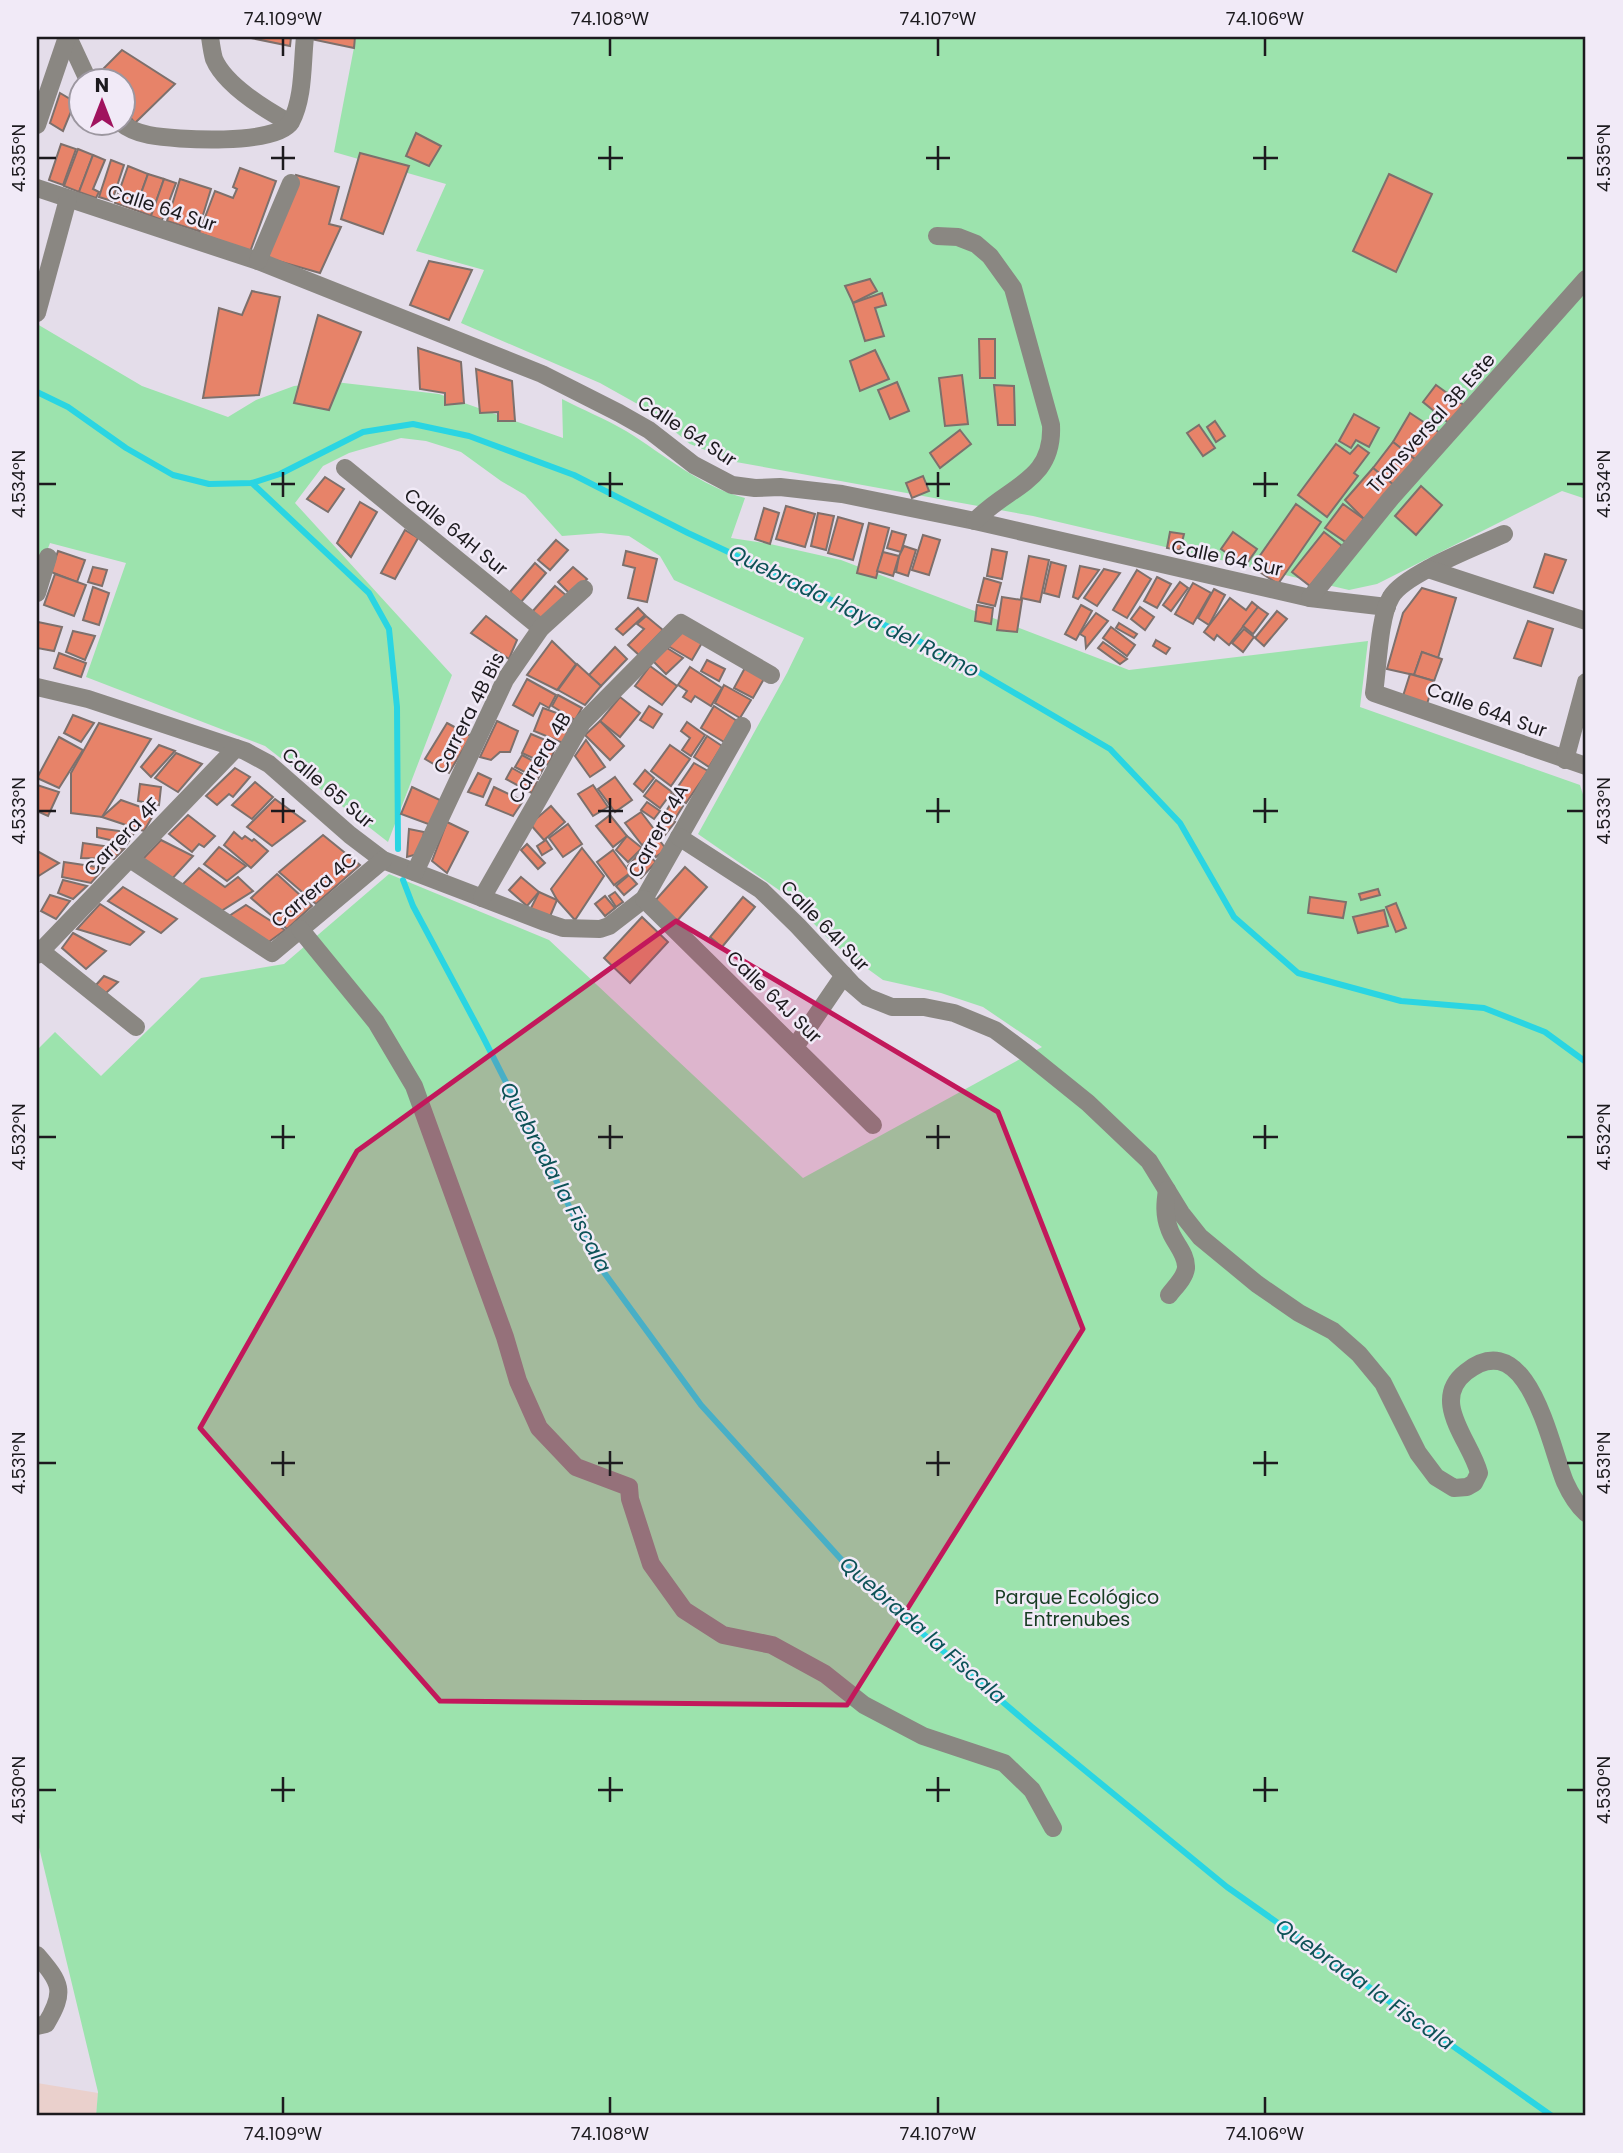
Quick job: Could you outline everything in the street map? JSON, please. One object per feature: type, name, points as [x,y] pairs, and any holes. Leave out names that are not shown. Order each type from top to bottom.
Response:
[{"type":"street","points":[[68,37],[81,66]]},
{"type":"street","points":[[37,125],[68,37]]},
{"type":"street","points":[[210,37],[214,59],[226,75],[268,111],[290,123]]},
{"type":"street","points":[[136,131],[161,137],[243,139],[281,131],[290,123],[299,97],[305,37]]},
{"type":"street","points":[[258,261],[291,183]]},
{"type":"street","name":"Calle 64 Sur","points":[[37,188],[258,261],[542,374],[639,424],[694,465],[732,485],[842,494],[975,521],[1310,598],[1387,607]]},
{"type":"street","points":[[37,313],[68,200]]},
{"type":"street","points":[[937,236],[958,237],[976,244],[990,256],[1013,288],[1051,425],[1052,444],[1046,460],[1032,477],[988,507],[975,521]]},
{"type":"street","name":"Transversal 3B Este","points":[[1310,598],[1391,498],[1586,279]]},
{"type":"street","name":"Calle 64H Sur","points":[[345,468],[541,628]]},
{"type":"street","points":[[1387,607],[1392,596],[1410,579],[1504,534]]},
{"type":"street","points":[[37,593],[48,557]]},
{"type":"street","points":[[1428,569],[1586,621]]},
{"type":"street","name":"Carrera 4B Bis","points":[[415,872],[505,680],[541,628],[584,589]]},
{"type":"street","name":"Calle 64A Sur","points":[[1387,607],[1374,692],[1586,766]]},
{"type":"street","name":"Carrera 4B","points":[[482,898],[582,723],[681,623],[771,675]]},
{"type":"street","points":[[1565,760],[1586,682]]},
{"type":"street","name":"Calle 65 Sur","points":[[37,687],[102,703],[236,748],[269,764],[383,860],[563,928],[587,930]]},
{"type":"street","name":"Carrera 4A","points":[[587,930],[609,926],[644,900],[742,726]]},
{"type":"street","name":"Carrera 4F","points":[[39,953],[236,748]]},
{"type":"street","name":"Calle 64I Sur","points":[[679,837],[761,890],[867,997],[892,1007],[924,1007],[954,1013],[995,1030],[1088,1103],[1159,1175],[1200,1237],[1257,1284],[1333,1331],[1359,1354],[1383,1383],[1418,1453],[1436,1477],[1448,1486],[1467,1488],[1479,1474],[1476,1461],[1457,1425],[1452,1410],[1451,1391],[1456,1381],[1476,1365],[1493,1360],[1506,1362],[1518,1372],[1537,1404],[1565,1482],[1586,1513]]},
{"type":"street","name":"Carrera 4C","points":[[130,859],[272,953],[383,860]]},
{"type":"street","name":"Calle 64J Sur","points":[[644,900],[873,1125]]},
{"type":"street","points":[[300,929],[376,1022],[414,1086],[505,1337],[518,1381],[539,1428],[576,1467],[629,1487],[651,1564],[684,1609],[723,1635],[772,1645],[825,1674],[864,1706],[923,1736],[1004,1763],[1032,1790],[1053,1828]]},
{"type":"street","points":[[39,953],[136,1027]]},
{"type":"street","points":[[795,1047],[844,975]]},
{"type":"street","points":[[1167,1190],[1165,1208],[1168,1228],[1185,1259],[1186,1268],[1185,1274],[1168,1295]]},
{"type":"street","points":[[37,1955],[50,1970],[58,1987],[58,2003],[46,2024],[37,2026]]},
{"type":"highlighted area","points":[[676,921],[998,1112],[1083,1329],[847,1705],[440,1701],[200,1428],[357,1151]]},
{"type":"shaded area","points":[[37,2083],[98,2093],[96,2116],[37,2116]]},
{"type":"green space","points":[[356,37],[1586,37],[1586,499],[1562,491],[1377,584],[1349,590],[1033,516],[736,462],[690,444],[650,411],[600,383],[461,323],[484,270],[416,251],[446,184],[334,152]]},
{"type":"green space","name":"Parque Ecológico Entrenubes","points":[[37,324],[142,386],[228,417],[256,400],[294,386],[335,382],[439,394],[563,438],[562,399],[611,422],[697,478],[745,498],[731,538],[841,560],[1129,670],[1368,641],[1360,707],[1580,785],[1586,804],[1586,2116],[96,2116],[98,2092],[37,1839],[37,1050],[55,1032],[101,1076],[201,978],[284,964],[389,874],[549,940],[803,1178],[1042,1047],[983,1007],[941,993],[883,980],[832,943],[789,897],[698,834],[804,638],[674,580],[660,556],[629,536],[601,533],[562,536],[525,495],[461,452],[426,441],[401,438],[349,453],[323,466],[295,503],[452,675],[388,842],[265,746],[86,677],[126,563],[50,543],[37,577]]},
{"type":"building","points":[[246,37],[291,37],[290,46]]},
{"type":"building","points":[[355,37],[354,48],[306,38]]},
{"type":"building","points":[[122,50],[175,84],[136,122],[136,66],[106,66]]},
{"type":"building","points":[[60,93],[66,97],[66,124],[63,131],[50,123]]},
{"type":"building","points":[[416,133],[441,146],[429,166],[406,156]]},
{"type":"building","points":[[61,144],[76,149],[63,185],[49,180]]},
{"type":"building","points":[[78,149],[93,155],[79,192],[64,186]]},
{"type":"building","points":[[360,153],[409,166],[383,234],[341,219]]},
{"type":"building","points":[[93,155],[105,160],[93,189],[99,192],[96,198],[79,192]]},
{"type":"building","points":[[111,160],[124,165],[112,201],[99,197]]},
{"type":"building","points":[[128,166],[148,174],[135,210],[115,203]]},
{"type":"building","points":[[240,168],[276,181],[250,252],[199,233],[215,191],[233,198],[237,189],[233,187]]},
{"type":"building","points":[[148,174],[164,179],[151,216],[135,210]]},
{"type":"building","points":[[1389,174],[1432,194],[1396,272],[1353,251]]},
{"type":"building","points":[[296,175],[339,187],[329,224],[341,227],[320,273],[264,257]]},
{"type":"building","points":[[164,179],[176,183],[162,220],[151,216]]},
{"type":"building","points":[[180,179],[211,189],[198,231],[167,221]]},
{"type":"building","points":[[429,261],[472,270],[449,320],[410,305]]},
{"type":"building","points":[[870,279],[877,291],[853,303],[845,286]]},
{"type":"building","points":[[252,291],[280,297],[259,395],[203,398],[219,308],[242,315]]},
{"type":"building","points":[[882,293],[886,305],[875,308],[884,336],[865,341],[853,303]]},
{"type":"building","points":[[318,315],[361,332],[329,410],[294,403]]},
{"type":"building","points":[[979,339],[995,339],[995,378],[980,378]]},
{"type":"building","points":[[418,348],[461,362],[464,403],[445,405],[445,393],[420,389]]},
{"type":"building","points":[[875,350],[889,379],[860,391],[850,361]]},
{"type":"building","points":[[476,369],[512,381],[515,421],[498,421],[498,412],[480,413]]},
{"type":"building","points":[[962,375],[968,424],[945,426],[939,378]]},
{"type":"building","points":[[897,382],[909,411],[890,419],[878,390]]},
{"type":"building","points":[[994,385],[1014,386],[1015,425],[998,425]]},
{"type":"building","points":[[1436,385],[1465,406],[1450,424],[1423,402]]},
{"type":"building","points":[[1410,413],[1440,433],[1416,460],[1393,442]]},
{"type":"building","points":[[1354,414],[1379,428],[1369,447],[1356,440],[1351,448],[1339,441]]},
{"type":"building","points":[[1215,421],[1225,436],[1216,442],[1207,427]]},
{"type":"building","points":[[1199,425],[1215,448],[1203,456],[1187,433]]},
{"type":"building","points":[[960,430],[971,444],[940,468],[930,453]]},
{"type":"building","points":[[1393,442],[1416,460],[1395,486],[1373,468]]},
{"type":"building","points":[[1336,444],[1350,454],[1358,445],[1369,453],[1354,473],[1358,476],[1327,517],[1298,495]]},
{"type":"building","points":[[1373,468],[1395,486],[1364,519],[1345,500]]},
{"type":"building","points":[[923,476],[929,491],[912,498],[906,483]]},
{"type":"building","points":[[325,477],[344,489],[328,512],[307,499]]},
{"type":"building","points":[[1421,486],[1442,505],[1416,535],[1395,516]]},
{"type":"building","points":[[360,502],[377,512],[351,557],[337,543]]},
{"type":"building","points":[[1296,504],[1321,522],[1278,584],[1252,567]]},
{"type":"building","points":[[1343,504],[1364,519],[1347,543],[1325,528]]},
{"type":"building","points":[[786,506],[815,514],[805,547],[776,539]]},
{"type":"building","points":[[764,508],[779,513],[770,544],[755,539]]},
{"type":"building","points":[[818,513],[834,516],[826,550],[811,546]]},
{"type":"building","points":[[838,517],[863,524],[853,560],[828,553]]},
{"type":"building","points":[[869,523],[889,528],[876,578],[857,573]]},
{"type":"building","points":[[405,530],[418,538],[395,579],[381,573]]},
{"type":"building","points":[[892,531],[906,535],[901,552],[887,548]]},
{"type":"building","points":[[1170,532],[1184,534],[1180,550],[1167,548]]},
{"type":"building","points":[[1233,532],[1257,549],[1245,566],[1221,549]]},
{"type":"building","points":[[1324,532],[1342,546],[1310,586],[1292,572]]},
{"type":"building","points":[[923,535],[940,540],[929,575],[912,570]]},
{"type":"building","points":[[556,540],[568,550],[550,570],[538,560]]},
{"type":"building","points":[[904,546],[916,550],[908,576],[896,572]]},
{"type":"building","points":[[992,549],[1007,552],[1002,579],[987,576]]},
{"type":"building","points":[[58,551],[85,560],[77,582],[51,572]]},
{"type":"building","points":[[626,551],[657,559],[647,602],[628,598],[635,568],[623,565]]},
{"type":"building","points":[[883,552],[899,556],[893,576],[877,571]]},
{"type":"building","points":[[1545,554],[1566,560],[1553,593],[1534,587]]},
{"type":"building","points":[[1029,556],[1049,560],[1040,602],[1021,598]]},
{"type":"building","points":[[1051,562],[1066,566],[1059,597],[1044,593]]},
{"type":"building","points":[[535,563],[546,573],[521,602],[510,592]]},
{"type":"building","points":[[1080,566],[1099,570],[1078,599],[1073,597]]},
{"type":"building","points":[[93,567],[107,570],[102,586],[88,582]]},
{"type":"building","points":[[573,567],[587,579],[571,595],[558,582]]},
{"type":"building","points":[[1104,569],[1120,573],[1097,606],[1084,598]]},
{"type":"building","points":[[1137,570],[1151,579],[1127,618],[1113,610]]},
{"type":"building","points":[[55,574],[86,585],[74,616],[44,605]]},
{"type":"building","points":[[1157,577],[1171,584],[1157,608],[1144,601]]},
{"type":"building","points":[[984,578],[1001,583],[995,606],[978,602]]},
{"type":"building","points":[[1180,582],[1188,588],[1171,611],[1163,605]]},
{"type":"building","points":[[1193,583],[1211,593],[1193,624],[1175,614]]},
{"type":"building","points":[[555,586],[567,596],[544,622],[532,612]]},
{"type":"building","points":[[93,587],[109,593],[99,625],[83,620]]},
{"type":"building","points":[[1422,588],[1456,598],[1438,658],[1422,652],[1414,675],[1387,669],[1403,613]]},
{"type":"building","points":[[1214,589],[1225,595],[1209,625],[1198,618]]},
{"type":"building","points":[[1002,597],[1022,600],[1017,632],[997,630]]},
{"type":"building","points":[[1230,598],[1246,610],[1252,602],[1258,607],[1229,645],[1217,635],[1214,640],[1204,632]]},
{"type":"building","points":[[977,605],[993,608],[991,624],[975,621]]},
{"type":"building","points":[[1081,605],[1092,611],[1076,640],[1065,634]]},
{"type":"building","points":[[1140,607],[1154,617],[1145,630],[1131,619]]},
{"type":"building","points":[[1258,607],[1268,614],[1253,634],[1243,626]]},
{"type":"building","points":[[638,608],[645,615],[623,635],[616,629]]},
{"type":"building","points":[[1277,611],[1287,619],[1264,646],[1255,638]]},
{"type":"building","points":[[1096,613],[1108,621],[1086,648],[1085,637],[1080,634]]},
{"type":"building","points":[[486,616],[517,640],[509,659],[471,633]]},
{"type":"building","points":[[646,616],[663,630],[639,655],[628,645],[644,629],[637,624]]},
{"type":"building","points":[[1528,621],[1553,629],[1541,666],[1514,658]]},
{"type":"building","points":[[38,622],[62,627],[54,651],[37,648]]},
{"type":"building","points":[[1119,623],[1137,634],[1134,638],[1116,628]]},
{"type":"building","points":[[680,627],[703,641],[692,660],[668,646]]},
{"type":"building","points":[[1111,627],[1135,645],[1127,656],[1103,638]]},
{"type":"building","points":[[1244,629],[1254,637],[1243,652],[1232,643]]},
{"type":"building","points":[[73,631],[95,636],[85,660],[66,652]]},
{"type":"building","points":[[1156,640],[1170,648],[1166,654],[1153,646]]},
{"type":"building","points":[[552,641],[576,664],[557,690],[527,675]]},
{"type":"building","points":[[1103,642],[1127,659],[1120,664],[1098,648]]},
{"type":"building","points":[[615,647],[627,659],[601,686],[589,675]]},
{"type":"building","points":[[667,648],[683,658],[666,674],[653,661]]},
{"type":"building","points":[[1422,652],[1442,659],[1434,681],[1414,675]]},
{"type":"building","points":[[59,653],[86,663],[81,677],[54,668]]},
{"type":"building","points":[[707,660],[725,669],[719,681],[701,671]]},
{"type":"building","points":[[577,664],[601,686],[585,705],[558,690]]},
{"type":"building","points":[[650,666],[677,686],[662,705],[635,686]]},
{"type":"building","points":[[746,666],[765,677],[753,698],[734,688]]},
{"type":"building","points":[[690,667],[722,688],[711,706],[695,696],[691,702],[683,697],[687,691],[678,685]]},
{"type":"building","points":[[1410,674],[1434,681],[1427,704],[1403,696]]},
{"type":"building","points":[[527,679],[556,695],[549,708],[540,703],[533,716],[513,705]]},
{"type":"building","points":[[724,685],[751,700],[740,718],[715,703]]},
{"type":"building","points":[[558,695],[582,708],[575,720],[552,706]]},
{"type":"building","points":[[620,697],[640,713],[620,737],[600,721]]},
{"type":"building","points":[[649,706],[662,714],[653,728],[640,720]]},
{"type":"building","points":[[714,706],[737,721],[724,742],[701,728]]},
{"type":"building","points":[[543,708],[573,719],[563,743],[534,731]]},
{"type":"building","points":[[73,715],[94,723],[81,742],[64,733]]},
{"type":"building","points":[[497,721],[518,731],[510,752],[500,752],[491,760],[480,757]]},
{"type":"building","points":[[600,721],[624,746],[610,760],[585,735]]},
{"type":"building","points":[[687,722],[705,735],[691,756],[682,750],[690,738],[681,731]]},
{"type":"building","points":[[99,723],[151,739],[102,817],[71,813],[71,773]]},
{"type":"building","points":[[447,723],[471,736],[449,773],[425,759]]},
{"type":"building","points":[[531,734],[557,745],[548,765],[522,753]]},
{"type":"building","points":[[707,736],[722,746],[709,767],[694,757]]},
{"type":"building","points":[[59,737],[83,750],[59,788],[37,778]]},
{"type":"building","points":[[586,740],[605,767],[590,777],[575,756]]},
{"type":"building","points":[[159,745],[175,751],[151,777],[141,767]]},
{"type":"building","points":[[670,745],[690,759],[671,786],[651,771]]},
{"type":"building","points":[[176,753],[202,764],[178,792],[155,778]]},
{"type":"building","points":[[522,755],[544,767],[538,779],[515,767]]},
{"type":"building","points":[[694,763],[708,771],[686,803],[673,794]]},
{"type":"building","points":[[235,768],[250,777],[233,797],[229,794],[217,805],[206,796]]},
{"type":"building","points":[[512,768],[537,782],[532,793],[506,779]]},
{"type":"building","points":[[645,770],[654,778],[643,792],[634,784]]},
{"type":"building","points":[[478,773],[491,779],[483,797],[468,792]]},
{"type":"building","points":[[615,777],[632,800],[615,812],[598,789]]},
{"type":"building","points":[[656,780],[672,792],[660,808],[644,796]]},
{"type":"building","points":[[255,782],[273,797],[252,819],[232,805]]},
{"type":"building","points":[[140,784],[161,787],[159,805],[138,801]]},
{"type":"building","points":[[37,785],[59,792],[48,816],[37,811]]},
{"type":"building","points":[[593,785],[608,807],[593,816],[578,794]]},
{"type":"building","points":[[412,787],[442,801],[431,825],[401,814]]},
{"type":"building","points":[[494,787],[523,801],[513,816],[486,805]]},
{"type":"building","points":[[275,799],[305,821],[272,846],[247,827]]},
{"type":"building","points":[[121,800],[155,812],[144,831],[102,817]]},
{"type":"building","points":[[673,800],[683,806],[675,819],[665,813]]},
{"type":"building","points":[[647,802],[660,811],[654,819],[641,810]]},
{"type":"building","points":[[551,806],[565,822],[544,840],[530,824]]},
{"type":"building","points":[[641,812],[657,833],[642,845],[625,823]]},
{"type":"building","points":[[663,814],[675,822],[665,835],[654,828]]},
{"type":"building","points":[[188,815],[215,836],[204,847],[199,844],[192,852],[169,834]]},
{"type":"building","points":[[610,815],[627,836],[613,847],[596,826]]},
{"type":"building","points":[[447,822],[468,832],[447,873],[432,861]]},
{"type":"building","points":[[568,824],[582,844],[563,857],[549,838]]},
{"type":"building","points":[[97,828],[134,833],[127,844],[97,837]]},
{"type":"building","points":[[409,829],[424,832],[421,853],[407,857]]},
{"type":"building","points":[[234,832],[242,839],[245,836],[252,841],[254,839],[268,851],[251,868],[224,845]]},
{"type":"building","points":[[323,835],[360,865],[316,904],[279,872]]},
{"type":"building","points":[[627,836],[642,848],[628,862],[616,850]]},
{"type":"building","points":[[657,837],[666,849],[656,857],[647,844]]},
{"type":"building","points":[[161,840],[193,856],[171,880],[140,862]]},
{"type":"building","points":[[546,840],[552,849],[542,855],[537,846]]},
{"type":"building","points":[[83,843],[124,849],[114,859],[81,858]]},
{"type":"building","points":[[527,844],[545,863],[538,869],[521,850]]},
{"type":"building","points":[[219,847],[246,866],[227,881],[204,864]]},
{"type":"building","points":[[582,848],[604,876],[575,920],[551,889]]},
{"type":"building","points":[[613,850],[630,873],[614,885],[597,862]]},
{"type":"building","points":[[642,850],[656,862],[641,878],[628,866]]},
{"type":"building","points":[[37,851],[59,863],[37,877]]},
{"type":"building","points":[[64,862],[104,868],[91,883],[62,877]]},
{"type":"building","points":[[685,867],[707,887],[676,922],[654,902]]},
{"type":"building","points":[[199,868],[225,887],[238,877],[253,891],[218,913],[180,887]]},
{"type":"building","points":[[277,874],[312,906],[287,929],[251,898]]},
{"type":"building","points":[[629,875],[637,884],[624,895],[616,886]]},
{"type":"building","points":[[521,877],[539,892],[527,906],[509,890]]},
{"type":"building","points":[[63,880],[87,886],[73,899],[58,893]]},
{"type":"building","points":[[123,887],[177,919],[161,933],[108,901]]},
{"type":"building","points":[[1378,889],[1380,895],[1361,900],[1359,894]]},
{"type":"building","points":[[539,892],[557,900],[549,919],[530,910]]},
{"type":"building","points":[[615,892],[623,902],[616,907],[609,896]]},
{"type":"building","points":[[50,895],[70,901],[56,919],[41,911]]},
{"type":"building","points":[[605,896],[615,908],[605,916],[595,904]]},
{"type":"building","points":[[743,897],[755,907],[722,947],[710,937]]},
{"type":"building","points":[[1310,897],[1346,902],[1343,918],[1308,913]]},
{"type":"building","points":[[1396,903],[1406,928],[1396,932],[1386,907]]},
{"type":"building","points":[[100,904],[144,932],[130,945],[77,929]]},
{"type":"building","points":[[246,905],[285,930],[266,944],[226,918]]},
{"type":"building","points":[[1384,910],[1388,926],[1358,933],[1353,917]]},
{"type":"building","points":[[642,917],[668,942],[630,983],[604,958]]},
{"type":"building","points":[[73,933],[106,951],[86,969],[62,948]]},
{"type":"building","points":[[104,976],[118,982],[106,993],[96,985]]},
{"type":"waterway","name":"Quebrada Haya del Ramo","points":[[37,392],[68,407],[126,448],[173,475],[209,484],[252,483],[280,474],[363,432],[413,424],[469,436],[574,475],[688,533],[955,658],[1110,749],[1180,823],[1234,917],[1298,973],[1401,1001],[1484,1008],[1545,1032],[1586,1062]]},
{"type":"waterway","name":"Quebrada la Fiscala","points":[[252,483],[369,593],[389,629],[397,707],[398,849]]},
{"type":"waterway","name":"Quebrada la Fiscala","points":[[403,880],[413,906],[600,1267],[701,1405],[859,1579],[1032,1727],[1227,1887],[1552,2116]]}]
